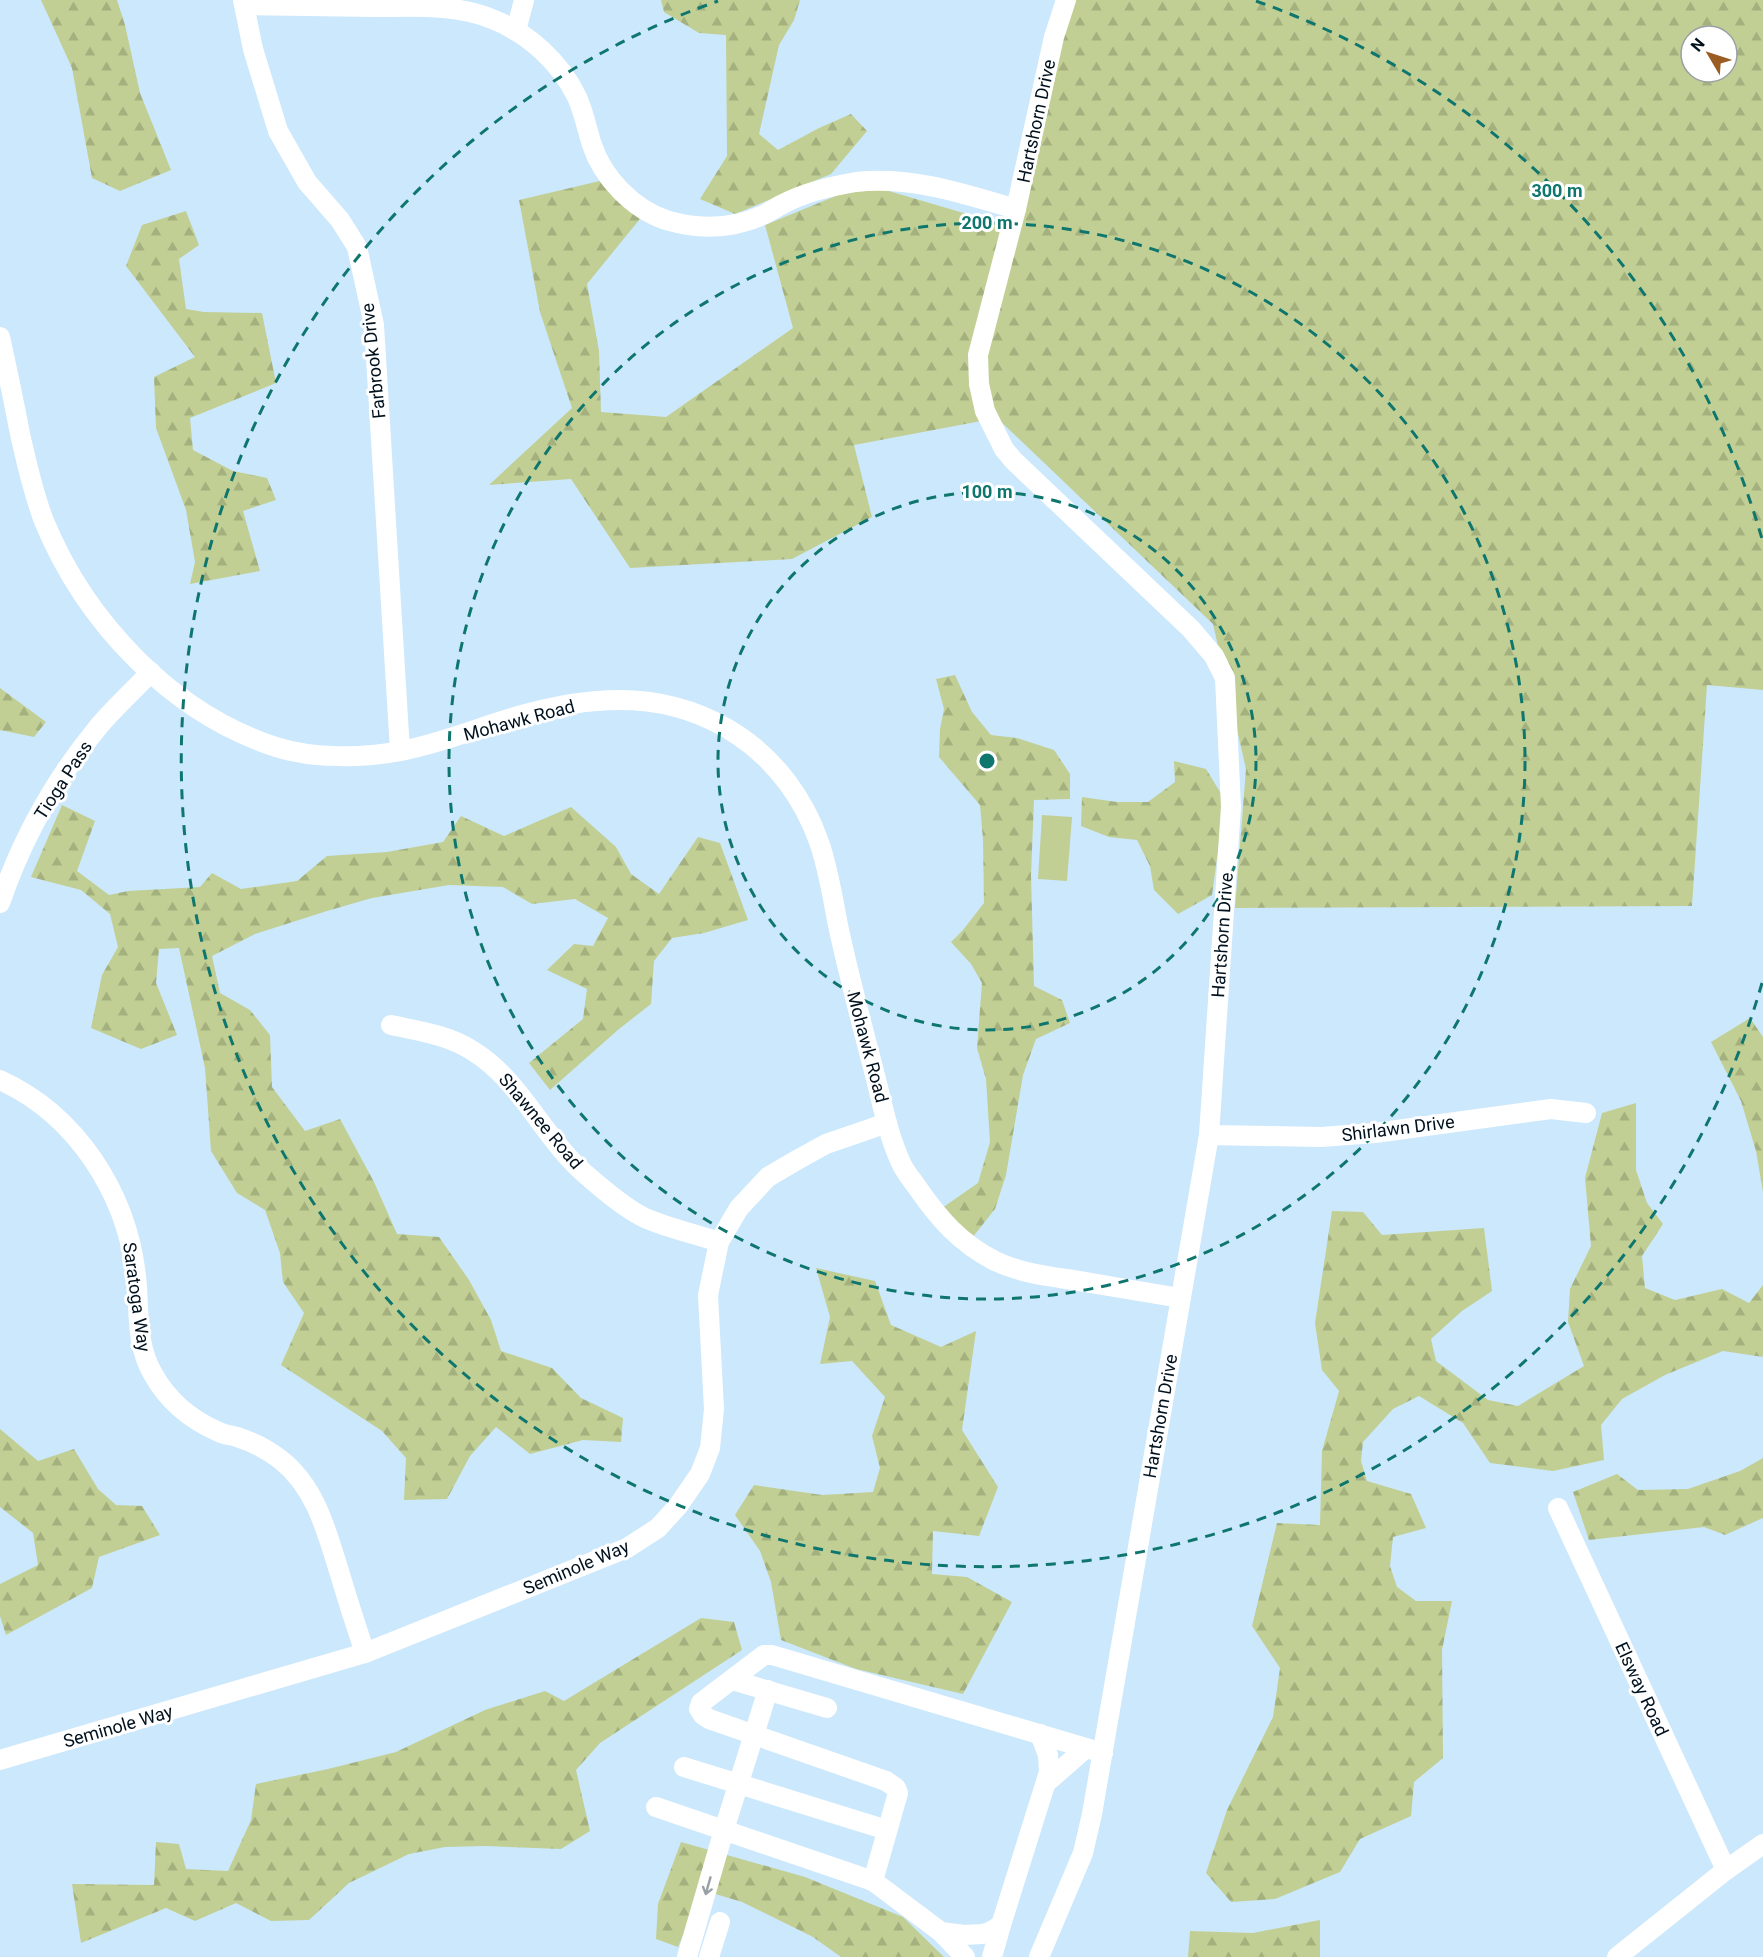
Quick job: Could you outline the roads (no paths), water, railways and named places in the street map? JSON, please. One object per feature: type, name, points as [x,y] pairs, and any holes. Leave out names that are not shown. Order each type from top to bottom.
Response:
[{"type":"street","points":[[516,31],[524,0]]},
{"type":"street","name":"Hartshorn Drive","points":[[1039,1957],[1083,1853],[1094,1750],[1209,1135],[1230,807],[1225,678],[1214,656],[1191,629],[1013,460],[1004,449],[985,411],[978,384],[978,355],[1016,209],[1054,37],[1066,0]]},
{"type":"street","points":[[244,3],[443,7],[476,13],[516,31],[548,56],[569,82],[586,120],[592,146],[609,176],[640,207],[663,219],[688,226],[715,228],[740,224],[765,215],[807,194],[856,183],[881,181],[932,185],[1016,209]]},
{"type":"street","name":"Farbrook Drive","points":[[244,3],[253,49],[278,131],[307,182],[340,220],[357,247],[374,325],[400,752]]},
{"type":"street","name":"Mohawk Road","points":[[0,337],[30,478],[42,518],[59,555],[80,591],[104,625],[151,672],[196,707],[232,728],[277,748],[309,754],[340,756],[400,752],[524,715],[595,700],[617,699],[661,703],[682,708],[703,716],[741,738],[758,751],[788,784],[806,812],[819,842],[852,989],[887,1123],[903,1166],[945,1225],[992,1260],[1019,1271],[1180,1298]]},
{"type":"street","name":"Tioga Pass","points":[[0,903],[8,879],[33,825],[64,774],[99,726],[151,672]]},
{"type":"street","name":"Shawnee Road","points":[[391,1025],[442,1036],[472,1050],[496,1067],[555,1143],[582,1171],[615,1198],[644,1217],[719,1242]]},
{"type":"street","name":"Saratoga Way","points":[[0,1080],[26,1094],[65,1126],[88,1152],[111,1188],[129,1235],[134,1261],[139,1335],[152,1373],[167,1395],[186,1414],[197,1421],[272,1453],[292,1470],[309,1491],[321,1515],[365,1653]]},
{"type":"street","name":"Shirlawn Drive","points":[[1209,1135],[1321,1137],[1376,1133],[1551,1109],[1586,1113]]},
{"type":"street","name":"Seminole Way","points":[[0,1760],[365,1653],[627,1548],[658,1528],[678,1506],[700,1474],[710,1448],[714,1409],[708,1295],[719,1242],[739,1208],[768,1177],[826,1144],[887,1123]]},
{"type":"street","name":"Elsway Road","points":[[1558,1508],[1726,1870]]},
{"type":"street","points":[[873,1881],[898,1793],[892,1784],[709,1719],[699,1709],[701,1703],[756,1660],[772,1654],[1094,1750]]},
{"type":"street","points":[[732,1680],[827,1708]]},
{"type":"street","points":[[687,1957],[768,1690]]},
{"type":"street","points":[[992,1957],[1049,1772],[1049,1762],[1040,1734]]},
{"type":"street","points":[[1046,1782],[1094,1750]]},
{"type":"street","points":[[684,1767],[887,1830]]},
{"type":"street","points":[[656,1807],[873,1881],[941,1932],[965,1957]]},
{"type":"street","points":[[1617,1957],[1726,1870],[1763,1844]]},
{"type":"street","points":[[709,1957],[720,1922]]},
{"type":"street","points":[[941,1932],[964,1935],[982,1934],[1000,1925]]}]
